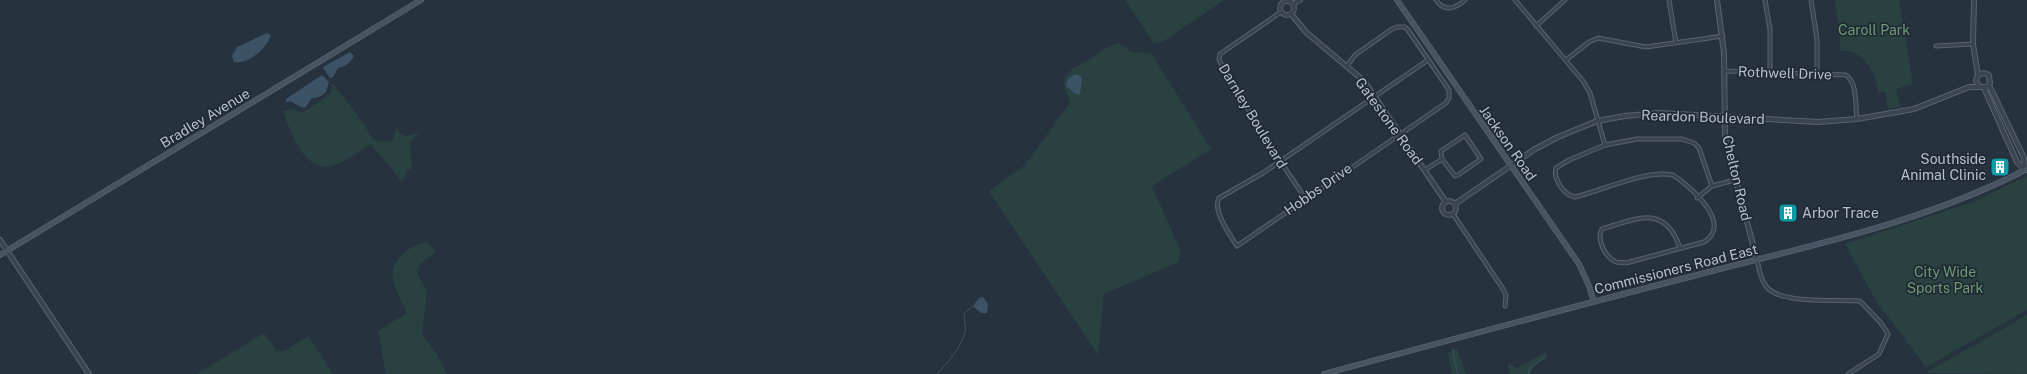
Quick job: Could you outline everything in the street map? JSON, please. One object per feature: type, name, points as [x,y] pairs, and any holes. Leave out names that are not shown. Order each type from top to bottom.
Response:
[{"type":"main road","name":"Bradley Avenue","points":[[0,254],[421,0]]},
{"type":"main road","name":"Jackson Road","points":[[1397,0],[1579,264],[1589,286],[1594,302]]},
{"type":"main road","name":"Commissioners Road East","points":[[1324,374],[1865,232],[1970,197],[2026,170]]},
{"type":"street","points":[[1293,4],[1300,0]]},
{"type":"street","points":[[1436,0],[1440,6],[1446,8],[1458,6],[1465,0]]},
{"type":"street","points":[[1516,0],[1536,26],[1584,81],[1590,93],[1605,145]]},
{"type":"street","points":[[1536,26],[1566,0]]},
{"type":"street","points":[[1669,0],[1676,43]]},
{"type":"street","name":"Chelton Road","points":[[1717,0],[1723,36],[1725,71],[1725,138],[1757,260]]},
{"type":"street","points":[[1765,0],[1770,29],[1770,72]]},
{"type":"street","points":[[1811,0],[1817,39],[1817,74]]},
{"type":"street","points":[[1974,0],[1973,44],[1978,76],[1976,81],[1979,86],[1984,88],[2017,162],[2026,170]]},
{"type":"street","points":[[1282,1],[1287,1],[1293,4],[1294,10],[1291,14],[1284,15],[1279,8],[1282,1]]},
{"type":"street","name":"Darnley Boulevard","points":[[1281,12],[1220,54],[1219,60],[1280,161],[1305,198]]},
{"type":"street","name":"Gatestone Road","points":[[1291,14],[1307,33],[1364,81],[1446,202]]},
{"type":"street","points":[[1280,161],[1428,60],[1408,30],[1400,26],[1392,29],[1355,55],[1347,66]]},
{"type":"street","points":[[1566,60],[1589,42],[1598,38],[1646,46],[1723,36]]},
{"type":"street","points":[[1936,46],[1973,44]]},
{"type":"street","name":"Hobbs Drive","points":[[1280,161],[1222,194],[1217,201],[1216,206],[1226,230],[1237,246],[1446,102],[1449,98],[1448,90],[1428,60]]},
{"type":"street","points":[[1977,64],[1990,78],[1989,85],[2024,158],[2026,170]]},
{"type":"street","name":"Rothwell Drive","points":[[1725,71],[1846,74],[1851,79],[1853,85],[1857,119]]},
{"type":"street","points":[[1978,76],[1984,73]]},
{"type":"street","name":"Reardon Boulevard","points":[[1969,87],[1976,81]]},
{"type":"street","points":[[1984,88],[1989,85]]},
{"type":"street","name":"Reardon Boulevard","points":[[1455,204],[1535,149],[1558,137],[1597,121],[1625,116],[1659,113],[1818,122],[1857,119],[1914,109],[1969,87],[1979,86]]},
{"type":"street","points":[[1465,135],[1481,160],[1458,176],[1455,176],[1442,159],[1441,151],[1465,135]]},
{"type":"street","points":[[1680,248],[1675,235],[1669,226],[1660,219],[1647,217],[1602,228],[1599,241],[1610,257],[1616,262],[1626,263],[1704,242],[1708,240],[1714,231],[1713,216],[1680,180],[1673,175],[1660,174],[1604,187],[1580,196],[1570,196],[1555,176],[1558,166],[1605,145],[1637,140],[1687,140],[1694,143],[1699,148],[1712,186]]},
{"type":"street","points":[[1425,170],[1442,159]]},
{"type":"street","points":[[1697,198],[1712,186],[1735,180]]},
{"type":"street","points":[[1450,201],[1455,204],[1456,210],[1453,214],[1447,215],[1444,212],[1442,207],[1446,202],[1450,201]]},
{"type":"street","points":[[1453,214],[1506,295],[1505,306]]},
{"type":"street","points":[[0,240],[89,374]]},
{"type":"street","points":[[1757,260],[1766,288],[1781,295],[1810,301],[1860,301],[1881,323],[1888,334],[1879,354],[1848,374]]},
{"type":"green space","points":[[1125,0],[1224,0],[1161,43],[1153,42]]},
{"type":"green space","name":"Caroll Park","points":[[1835,0],[1899,0],[1913,84],[1896,89],[1901,107],[1888,109],[1885,92],[1878,92],[1875,77],[1867,63],[1855,53],[1840,51],[1840,36]]},
{"type":"green space","points":[[1118,43],[1132,52],[1151,53],[1211,149],[1152,186],[1181,252],[1179,262],[1104,294],[1098,355],[989,191],[1024,166],[1070,103],[1063,81],[1072,69],[1104,49]]},
{"type":"green space","points":[[332,83],[356,113],[374,140],[389,142],[394,138],[396,128],[404,136],[421,131],[410,141],[412,168],[407,171],[402,182],[371,144],[336,165],[325,167],[308,159],[301,150],[295,141],[283,111],[292,109],[303,113],[331,93]]},
{"type":"green space","name":"City Wide Sports Park","points":[[2027,176],[2027,310],[1926,367],[1876,301],[1845,244],[1973,202]]},
{"type":"green space","points":[[427,242],[436,251],[420,264],[417,273],[427,291],[422,335],[438,356],[447,374],[386,374],[378,331],[407,313],[396,290],[393,275],[394,268],[397,261],[409,249]]},
{"type":"green space","points":[[2027,315],[2027,374],[1925,373]]},
{"type":"green space","points":[[264,333],[277,351],[284,351],[308,336],[333,374],[197,374]]},
{"type":"green space","points":[[1457,349],[1466,374],[1452,374],[1448,353]]},
{"type":"green space","points":[[1546,352],[1547,356],[1535,365],[1530,374],[1509,374],[1508,363],[1517,368]]},
{"type":"water","points":[[267,33],[271,35],[266,45],[261,50],[245,61],[234,62],[232,56],[237,47]]},
{"type":"water","points":[[350,52],[354,56],[351,61],[338,68],[333,77],[330,78],[323,68]]},
{"type":"water","points":[[322,75],[329,82],[326,92],[321,96],[311,99],[306,107],[303,108],[290,101],[286,103],[286,99]]},
{"type":"water","points":[[1074,75],[1079,75],[1082,78],[1080,94],[1077,95],[1066,86],[1068,79]]},
{"type":"water","points":[[983,297],[988,304],[987,313],[981,313],[973,306],[979,298]]},
{"type":"waterway","points":[[937,374],[953,356],[960,345],[965,333],[964,313],[973,306]]},
{"type":"waterway","points":[[1453,349],[1458,374]]},
{"type":"waterway","points":[[1528,374],[1530,368],[1546,357]]},
{"type":"place","name":"Southside Animal Clinic","points":[[2000,167]]},
{"type":"place","name":"Arbor Trace","points":[[1788,213]]}]
